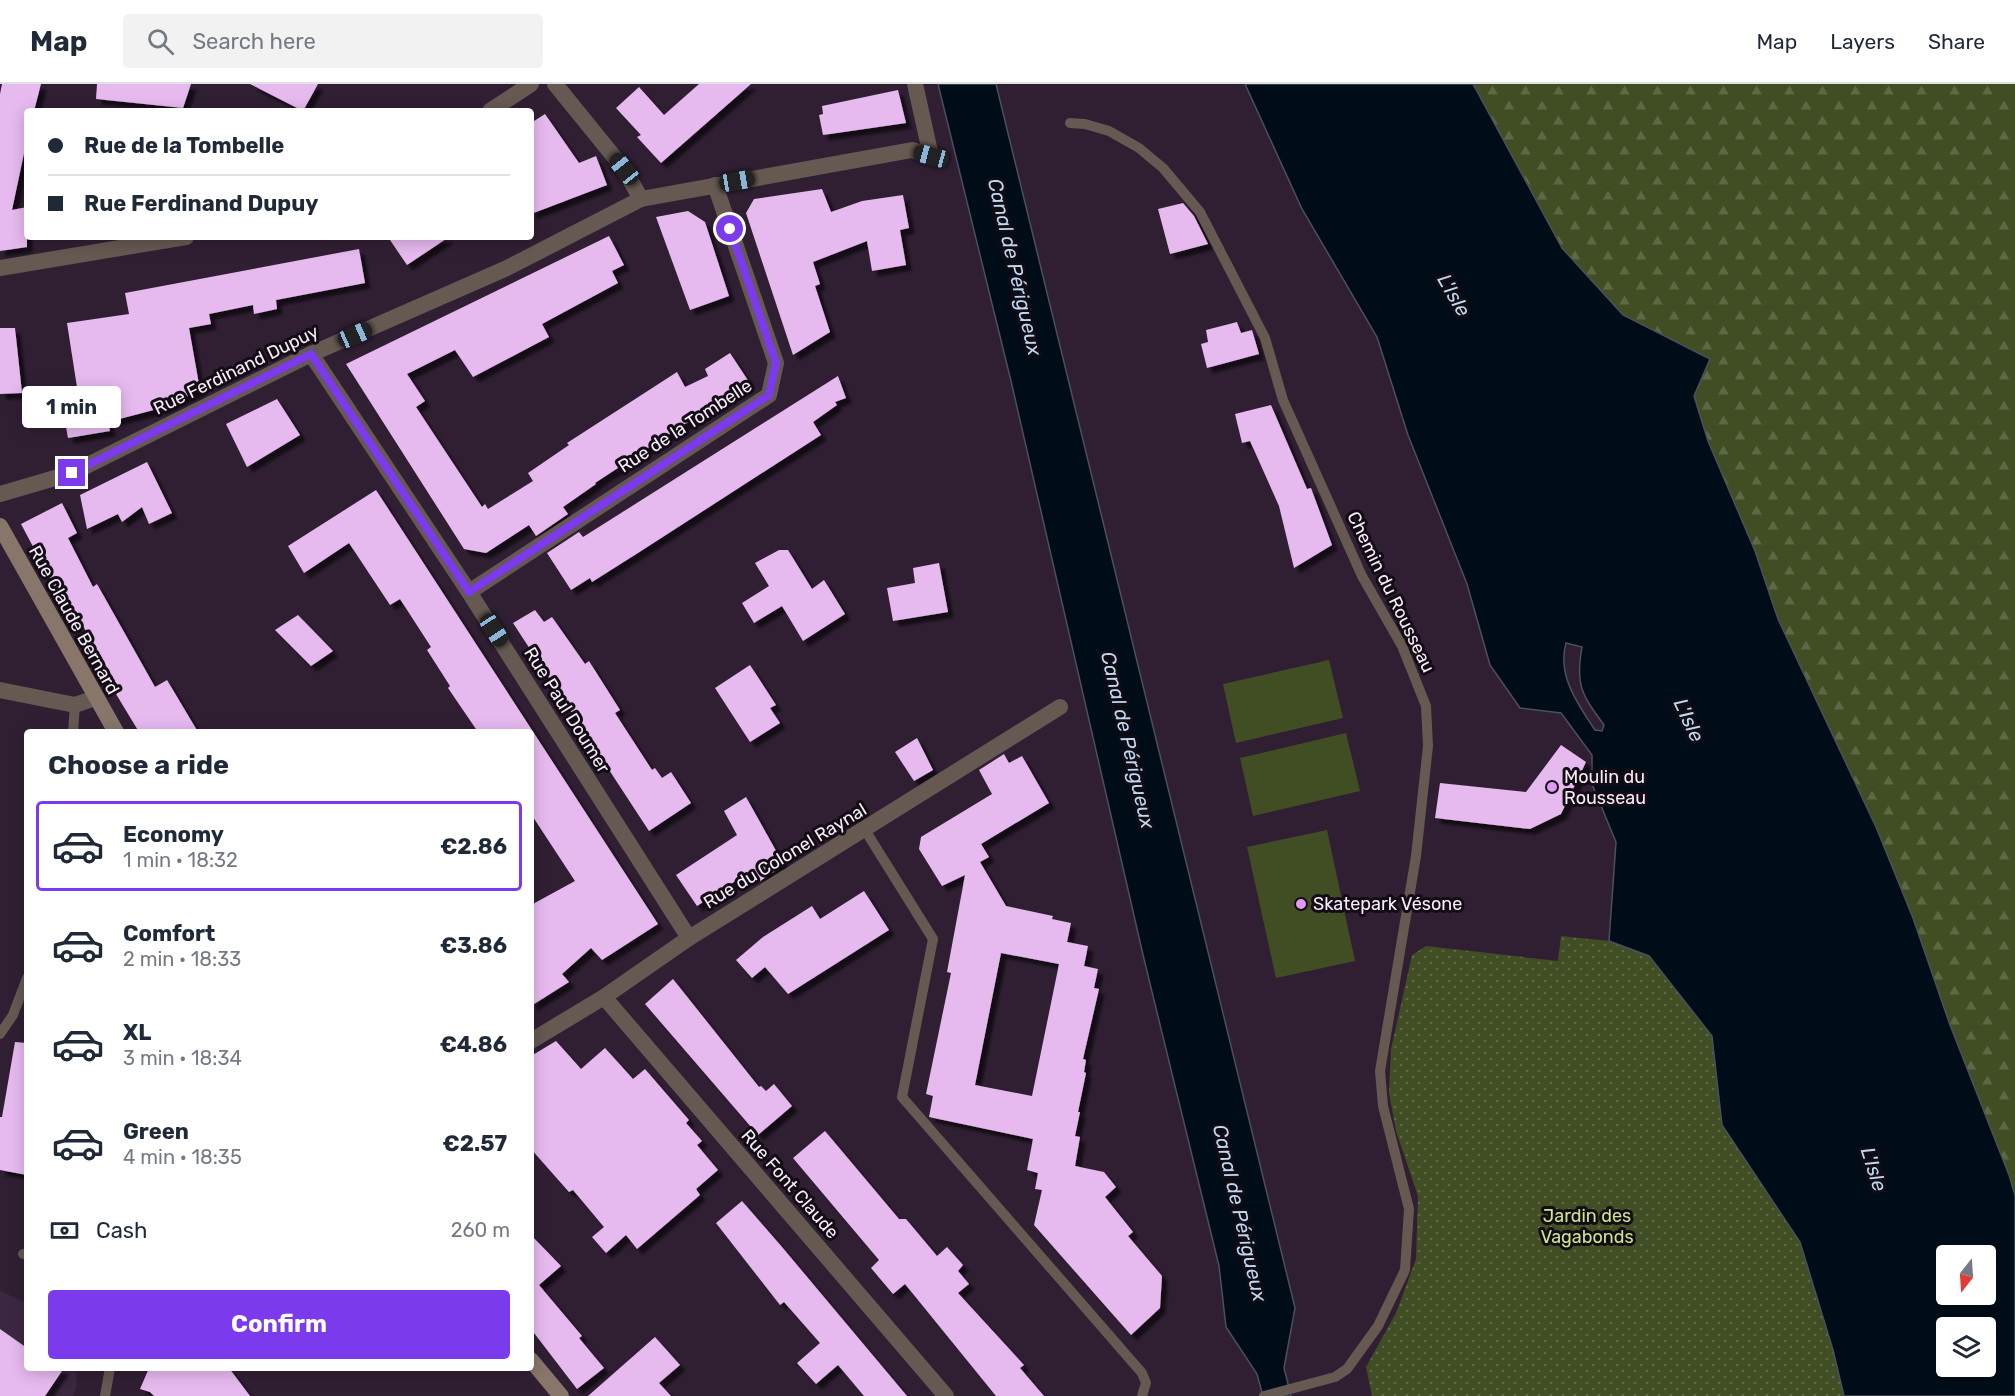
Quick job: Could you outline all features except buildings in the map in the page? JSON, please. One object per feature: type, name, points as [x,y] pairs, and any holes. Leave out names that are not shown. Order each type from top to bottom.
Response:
[{"type":"main road","name":"Rue Claude Bernard","points":[[0,526],[114,729]]},
{"type":"main road","points":[[534,1364],[561,1396]]},
{"type":"street","points":[[495,108],[531,84]]},
{"type":"street","points":[[555,84],[624,169],[640,199]]},
{"type":"street","name":"Rue Ferdinand Dupuy","points":[[0,494],[72,473],[311,354],[507,268],[640,199],[912,150],[931,156],[915,84]]},
{"type":"street","name":"Rue de la Tombelle","points":[[469,592],[769,395],[776,363],[715,185]]},
{"type":"street","points":[[0,268],[168,240]]},
{"type":"street","name":"Rue Paul Doumer","points":[[311,354],[469,592],[689,938]]},
{"type":"street","points":[[0,690],[75,705],[95,698]]},
{"type":"street","name":"Rue du Colonel Raynal","points":[[534,1039],[604,997],[689,938],[1060,707]]},
{"type":"street","name":"Rue Font Claude","points":[[604,997],[946,1396]]},
{"type":"lane","name":"Chemin du Rousseau","points":[[1070,123],[1085,124],[1109,131],[1139,148],[1163,168],[1200,212],[1265,338],[1284,400],[1362,576],[1402,646],[1426,706],[1428,746],[1416,856],[1380,1071],[1383,1106],[1409,1209],[1405,1270],[1378,1326],[1347,1369],[1335,1377],[1264,1396]]},
{"type":"lane","points":[[73,729],[75,705]]},
{"type":"lane","points":[[865,830],[933,939],[902,1096],[1142,1373],[1146,1383],[1142,1396]]},
{"type":"lane","points":[[0,1034],[13,1015],[24,986]]},
{"type":"lane","points":[[105,1396],[109,1371]]},
{"type":"shaded area","points":[[0,1291],[24,1302],[24,1371],[75,1371],[77,1384],[73,1396],[0,1396]]},
{"type":"green space","points":[[1473,84],[2015,84],[2015,1195],[1950,1025],[1913,918],[1876,827],[1778,619],[1755,551],[1708,441],[1694,396],[1709,359],[1623,315],[1561,248]]},
{"type":"green space","points":[[1329,660],[1343,718],[1236,743],[1223,684]]},
{"type":"green space","points":[[1346,733],[1360,791],[1253,816],[1240,758]]},
{"type":"green space","name":"Skatepark Vésone","points":[[1327,830],[1355,961],[1276,978],[1247,847]]},
{"type":"green space","name":"Jardin des Vagabonds","points":[[1561,936],[1609,941],[1649,955],[1712,1036],[1722,1125],[1800,1242],[1833,1350],[1844,1396],[1372,1396],[1366,1367],[1396,1313],[1416,1259],[1418,1196],[1396,1131],[1389,1093],[1391,1049],[1412,955],[1426,946],[1558,961]]},
{"type":"water","name":"Canal de Périgueux","points":[[938,84],[996,84],[1295,1308],[1284,1368],[1291,1396],[1263,1396],[1257,1374],[1226,1327],[1219,1266],[1144,959],[1011,381]]},
{"type":"water","name":"L'Isle","points":[[1245,84],[1473,84],[1562,248],[1623,315],[1710,359],[1694,396],[1708,441],[1755,551],[1778,619],[1876,827],[1913,918],[1950,1025],[2015,1195],[2015,1396],[1844,1396],[1833,1350],[1800,1242],[1722,1125],[1712,1036],[1649,956],[1609,941],[1616,842],[1592,784],[1592,755],[1561,713],[1520,708],[1490,665],[1467,584],[1408,435],[1377,337],[1302,209]],"holes":[[[1566,643],[1582,647],[1579,671],[1582,689],[1590,706],[1604,725],[1602,731],[1595,730],[1582,710],[1566,677],[1564,666]]]},
{"type":"place","name":"Moulin du Rousseau","points":[[1552,787]]},
{"type":"place","name":"Skatepark Vésone","points":[[1301,904]]},
{"type":"route","points":[[72,473],[311,354],[469,592],[769,395],[776,363],[730,229]]}]
